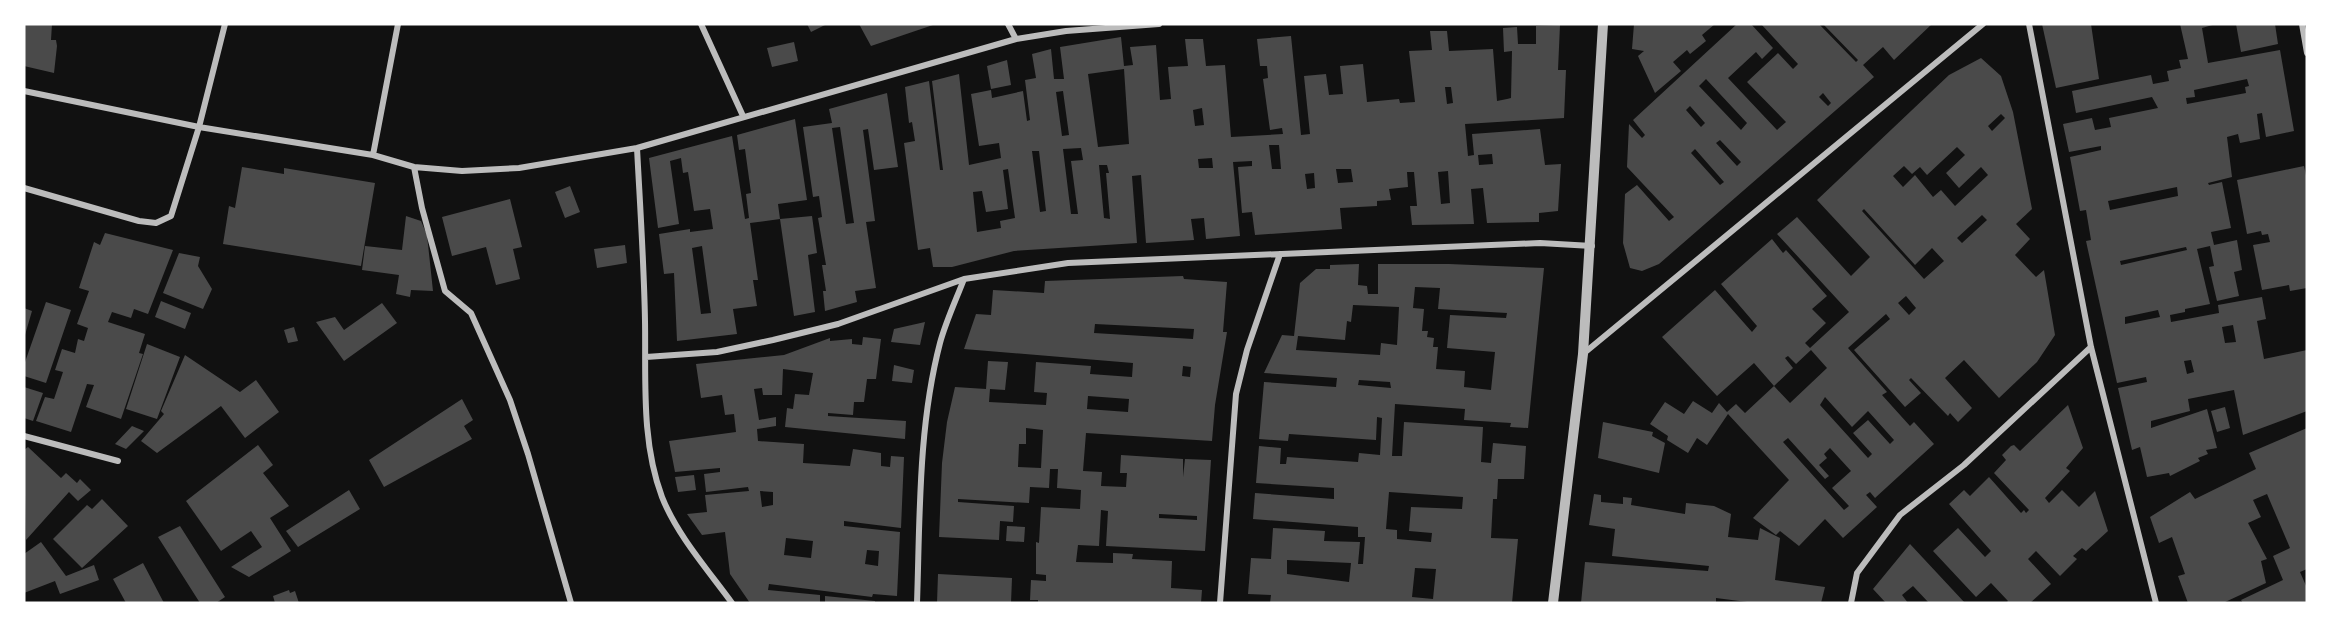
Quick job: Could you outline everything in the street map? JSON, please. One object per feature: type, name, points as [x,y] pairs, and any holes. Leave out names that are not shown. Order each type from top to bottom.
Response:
[{"type":"street","points":[[24,188],[139,221],[156,223],[171,216],[177,203],[199,127],[225,24]]},
{"type":"street","points":[[373,155],[398,24]]},
{"type":"street","points":[[701,24],[743,116]]},
{"type":"street","points":[[1008,24],[1016,39]]},
{"type":"street","points":[[24,91],[199,127],[373,155],[414,167],[462,171],[519,168],[637,148],[743,116],[931,66],[1016,39],[1066,31],[1159,24]]},
{"type":"street","points":[[1553,603],[1583,354],[1592,246],[1603,24]]},
{"type":"street","points":[[1583,354],[1983,24]]},
{"type":"street","points":[[2029,24],[2091,347],[2156,603]]},
{"type":"street","points":[[2302,24],[2307,52]]},
{"type":"street","points":[[637,148],[646,357],[646,416],[651,463],[663,499],[679,528],[732,603]]},
{"type":"street","points":[[414,167],[422,208],[445,291],[471,313],[510,400],[571,603]]},
{"type":"street","points":[[646,357],[717,352],[773,340],[838,324],[964,279],[1068,263],[1540,243],[1592,246]]},
{"type":"street","points":[[1220,603],[1236,394],[1247,350],[1280,254]]},
{"type":"street","points":[[917,603],[922,469],[930,398],[940,342],[964,279]]},
{"type":"street","points":[[1851,603],[1857,573],[1900,514],[1964,465],[2091,347]]},
{"type":"street","points":[[24,436],[118,461]]},
{"type":"building","points":[[24,24],[52,24],[51,40],[56,40],[57,46],[54,73],[24,66]]},
{"type":"building","points":[[807,24],[827,24],[811,32]]},
{"type":"building","points":[[859,24],[933,24],[933,25],[871,46]]},
{"type":"building","points":[[1634,24],[1715,24],[1702,35],[1706,41],[1690,54],[1687,50],[1673,62],[1681,71],[1655,93],[1638,56],[1644,51],[1632,49]]},
{"type":"building","points":[[1737,24],[1751,24],[1773,48],[1762,59],[1756,52],[1728,78],[1777,130],[1786,122],[1747,82],[1778,53],[1793,69],[1798,64],[1761,24],[1819,24],[1856,62],[1858,60],[1823,24],[1932,24],[1894,60],[1883,47],[1863,65],[1874,77],[1659,264],[1642,271],[1630,268],[1623,243],[1625,194],[1637,185],[1669,221],[1674,217],[1627,167],[1629,124],[1642,138],[1645,135],[1633,120]],"holes":[[[1706,79],[1747,123],[1741,130],[1699,86]],[[1823,93],[1831,103],[1828,106],[1819,97]],[[1690,106],[1705,123],[1701,127],[1686,110]],[[1720,140],[1741,162],[1737,166],[1716,143]],[[1695,149],[1724,182],[1720,185],[1691,153]]]},
{"type":"building","points":[[2042,24],[2091,24],[2099,79],[2056,88]]},
{"type":"building","points":[[2180,24],[2216,24],[2202,28],[2208,63],[2280,50],[2294,131],[2266,137],[2262,113],[2257,114],[2260,139],[2240,143],[2238,134],[2227,137],[2232,177],[2208,183],[2209,185],[2222,182],[2231,228],[2211,232],[2214,245],[2237,240],[2242,270],[2234,272],[2239,296],[2217,301],[2209,267],[2214,266],[2210,246],[2197,249],[2210,304],[2185,309],[2185,312],[2170,315],[2171,322],[2219,313],[2218,305],[2262,297],[2266,319],[2257,321],[2264,359],[2307,350],[2307,411],[2243,435],[2234,390],[2188,399],[2190,411],[2151,421],[2151,428],[2207,409],[2217,448],[2206,450],[2208,454],[2198,458],[2200,461],[2170,476],[2169,473],[2147,477],[2140,447],[2132,450],[2118,388],[2147,382],[2146,377],[2117,383],[2086,241],[2091,240],[2086,210],[2080,211],[2070,157],[2101,150],[2101,146],[2069,152],[2063,124],[2092,118],[2095,130],[2111,127],[2109,118],[2158,108],[2152,97],[2076,113],[2072,91],[2151,75],[2153,84],[2169,81],[2167,71],[2181,68],[2179,60],[2188,59]],"holes":[[[2247,79],[2249,86],[2245,87],[2246,93],[2187,104],[2186,98],[2195,97],[2194,90]],[[2177,187],[2178,196],[2110,210],[2108,201]],[[2186,247],[2187,250],[2121,265],[2120,261]],[[2158,310],[2160,317],[2125,324],[2125,317]],[[2233,325],[2236,342],[2225,343],[2222,327]],[[2191,360],[2194,372],[2187,374],[2184,361]]]},
{"type":"building","points":[[2236,24],[2275,24],[2278,44],[2241,52]]},
{"type":"building","points":[[1560,25],[1558,70],[1566,70],[1564,118],[1465,124],[1468,156],[1474,155],[1472,134],[1540,129],[1545,165],[1561,164],[1558,211],[1539,213],[1539,222],[1487,223],[1483,188],[1471,189],[1474,224],[1412,225],[1410,206],[1417,206],[1414,172],[1407,172],[1408,187],[1389,189],[1391,200],[1377,201],[1377,206],[1340,208],[1342,229],[1255,235],[1252,212],[1242,213],[1238,167],[1252,166],[1252,161],[1233,162],[1240,236],[1206,239],[1204,218],[1191,219],[1194,240],[1146,243],[1141,175],[1132,176],[1137,243],[1014,251],[952,267],[933,267],[930,248],[918,250],[904,143],[915,141],[912,122],[909,123],[905,87],[929,81],[940,170],[943,170],[932,81],[959,74],[969,165],[1001,158],[999,143],[979,146],[971,94],[991,90],[992,98],[1023,91],[1027,121],[1030,120],[1025,80],[1036,78],[1032,54],[1051,49],[1054,79],[1064,79],[1060,47],[1121,37],[1124,66],[1133,65],[1130,47],[1156,45],[1160,100],[1171,99],[1168,67],[1188,66],[1185,39],[1203,39],[1206,66],[1225,65],[1231,137],[1283,134],[1282,128],[1270,130],[1263,79],[1268,78],[1267,66],[1260,66],[1257,39],[1291,36],[1301,135],[1310,134],[1304,76],[1326,74],[1329,95],[1343,94],[1340,66],[1363,64],[1367,102],[1399,99],[1400,103],[1415,102],[1409,51],[1432,50],[1430,31],[1447,31],[1449,51],[1493,49],[1497,101],[1511,98],[1512,51],[1504,52],[1503,28],[1517,27],[1518,44],[1536,44],[1536,26]],"holes":[[[1124,69],[1129,144],[1098,147],[1088,74]],[[1445,87],[1451,87],[1453,103],[1447,104]],[[1063,91],[1069,135],[1062,136],[1056,92]],[[1202,108],[1204,125],[1195,126],[1193,110]],[[1269,145],[1279,145],[1281,169],[1272,169]],[[1081,148],[1083,160],[1071,161],[1078,214],[1071,214],[1063,149]],[[1032,151],[1039,151],[1046,211],[1040,212]],[[1492,154],[1493,164],[1479,165],[1478,155]],[[1212,158],[1213,168],[1199,168],[1198,159]],[[1099,165],[1107,165],[1109,173],[1106,173],[1110,219],[1104,218]],[[1008,169],[1015,218],[1000,221],[1001,228],[977,232],[973,192],[982,191],[986,212],[1008,209],[1003,170]],[[1336,169],[1351,169],[1353,182],[1338,183]],[[1448,171],[1450,203],[1441,204],[1438,172]],[[1314,173],[1315,188],[1307,189],[1305,174]]]},
{"type":"building","points":[[794,42],[798,61],[772,67],[767,48]]},
{"type":"building","points":[[1981,58],[2001,76],[2013,112],[2032,209],[2016,224],[2030,239],[2015,255],[2036,277],[2044,270],[2055,335],[2037,362],[1999,398],[1964,360],[1945,378],[1972,408],[1958,422],[1950,413],[1948,416],[1911,378],[1909,380],[1921,393],[1905,407],[1854,350],[1890,319],[1886,314],[1848,348],[1887,392],[1882,395],[1910,426],[1914,422],[1934,444],[1875,498],[1870,492],[1866,495],[1877,507],[1843,538],[1825,519],[1799,546],[1780,531],[1776,535],[1753,518],[1789,480],[1728,414],[1707,445],[1697,438],[1688,453],[1667,440],[1668,436],[1650,424],[1665,402],[1684,414],[1693,401],[1712,413],[1719,403],[1727,412],[1736,404],[1745,413],[1774,386],[1754,363],[1717,396],[1662,337],[1715,290],[1752,332],[1757,326],[1721,284],[1772,239],[1783,253],[1786,250],[1827,296],[1812,309],[1826,323],[1805,343],[1810,348],[1849,312],[1777,234],[1797,217],[1851,276],[1870,257],[1817,200],[1949,75]],"holes":[[[2001,114],[2005,118],[1992,131],[1988,126]],[[1957,147],[1965,155],[1946,173],[1959,188],[1981,167],[1988,175],[1955,206],[1941,190],[1933,197],[1915,175],[1903,187],[1893,176],[1904,166],[1912,174],[1920,167],[1927,175]],[[1864,209],[1915,265],[1932,248],[1944,261],[1924,279],[1862,211]],[[1982,215],[1987,220],[1962,243],[1957,238]],[[1906,296],[1916,308],[1909,315],[1898,303]],[[1811,350],[1827,368],[1790,403],[1774,386],[1793,368],[1785,358],[1788,356],[1796,364]],[[1825,397],[1852,427],[1868,411],[1894,440],[1890,444],[1868,420],[1853,433],[1872,454],[1868,458],[1820,405]],[[1788,438],[1825,479],[1829,476],[1819,465],[1827,458],[1824,454],[1830,448],[1851,471],[1832,488],[1849,506],[1844,510],[1783,442]]]},
{"type":"building","points":[[1007,60],[1011,85],[991,89],[987,66]]},
{"type":"building","points":[[887,93],[898,167],[874,170],[868,129],[863,130],[875,221],[866,222],[876,288],[855,291],[857,302],[825,311],[823,291],[826,291],[822,265],[826,265],[818,218],[822,217],[819,196],[813,197],[803,127],[832,123],[829,109]],"holes":[[[840,127],[854,223],[846,224],[832,128]]]},
{"type":"building","points":[[795,119],[807,200],[778,204],[780,219],[750,223],[758,280],[753,280],[757,306],[733,309],[737,334],[677,341],[674,273],[664,274],[659,234],[690,229],[690,232],[713,229],[710,209],[694,211],[688,172],[683,173],[681,158],[670,161],[679,224],[658,228],[649,158],[732,136],[745,219],[749,218],[746,194],[751,193],[745,149],[739,150],[737,135]],"holes":[[[702,246],[711,313],[701,314],[692,248]]]},
{"type":"building","points":[[2304,166],[2307,180],[2307,288],[2290,291],[2289,285],[2262,290],[2253,245],[2270,242],[2268,234],[2262,235],[2261,231],[2247,234],[2237,180]]},
{"type":"building","points":[[242,167],[284,174],[284,168],[375,183],[361,266],[223,244],[229,206],[235,208]]},
{"type":"building","points":[[570,186],[580,212],[565,218],[555,192]]},
{"type":"building","points":[[510,199],[522,247],[513,249],[520,279],[496,285],[486,247],[452,256],[442,217]]},
{"type":"building","points":[[406,216],[421,221],[427,235],[433,291],[411,290],[410,297],[396,294],[399,275],[362,270],[365,246],[402,250]]},
{"type":"building","points":[[812,216],[817,253],[808,255],[815,312],[794,316],[780,219]]},
{"type":"building","points":[[105,233],[173,250],[148,314],[134,309],[131,318],[112,312],[108,322],[145,334],[139,353],[143,354],[121,419],[86,407],[94,385],[87,384],[71,432],[36,421],[45,397],[54,399],[63,372],[55,370],[62,349],[75,353],[78,339],[84,341],[88,328],[77,324],[89,291],[79,288],[94,242],[100,245]]},
{"type":"building","points":[[625,245],[627,263],[597,268],[594,249]]},
{"type":"building","points":[[179,253],[200,257],[198,266],[212,289],[203,309],[163,293]]},
{"type":"building","points":[[1359,264],[1358,285],[1367,286],[1368,294],[1378,294],[1378,264],[1544,268],[1528,428],[1510,427],[1511,423],[1464,420],[1465,409],[1395,404],[1392,456],[1402,456],[1404,422],[1483,427],[1481,462],[1491,463],[1493,443],[1526,446],[1524,479],[1498,479],[1497,499],[1493,499],[1491,538],[1518,539],[1512,603],[1270,603],[1271,595],[1248,594],[1251,558],[1271,559],[1273,528],[1325,531],[1324,541],[1360,542],[1358,564],[1363,564],[1365,537],[1358,537],[1358,527],[1253,519],[1255,493],[1334,499],[1334,488],[1256,483],[1259,446],[1281,448],[1280,464],[1286,464],[1287,457],[1358,462],[1359,453],[1380,455],[1382,418],[1377,417],[1376,440],[1289,434],[1288,441],[1259,439],[1264,382],[1336,387],[1337,378],[1264,373],[1282,335],[1294,336],[1300,283],[1316,269],[1330,269],[1330,265]],"holes":[[[1415,287],[1440,288],[1438,309],[1507,313],[1506,318],[1450,315],[1447,348],[1495,352],[1491,390],[1464,387],[1465,371],[1436,369],[1438,347],[1433,347],[1434,338],[1427,337],[1428,331],[1422,331],[1424,309],[1413,308]],[[1353,305],[1399,307],[1397,345],[1381,343],[1380,355],[1296,350],[1298,336],[1345,340],[1347,321],[1351,322]],[[1359,380],[1390,382],[1391,388],[1358,385]],[[1389,492],[1463,497],[1462,509],[1411,507],[1409,531],[1432,533],[1431,542],[1397,539],[1397,530],[1386,529]],[[1287,560],[1351,563],[1349,582],[1287,574]],[[1415,568],[1436,569],[1433,599],[1412,597]]]},
{"type":"building","points":[[1183,276],[1184,279],[1227,282],[1223,332],[1227,332],[1215,405],[1212,441],[1086,433],[1083,471],[1102,472],[1101,486],[1126,487],[1127,473],[1120,473],[1121,455],[1183,459],[1183,477],[1185,459],[1211,460],[1205,551],[1106,546],[1108,511],[1101,510],[1099,546],[1078,545],[1076,562],[1113,563],[1113,553],[1133,554],[1132,559],[1172,561],[1171,588],[1202,590],[1201,603],[1038,603],[1038,600],[1030,600],[1031,580],[1046,581],[1046,575],[1036,574],[1036,542],[1039,543],[1041,507],[1080,509],[1081,490],[1057,488],[1058,469],[1050,469],[1049,488],[1030,487],[1029,503],[958,499],[958,502],[1014,506],[1013,522],[1000,521],[999,540],[939,537],[942,463],[947,422],[955,387],[986,389],[988,361],[1008,362],[1005,390],[990,389],[989,402],[1046,405],[1047,393],[1034,392],[1036,362],[1091,366],[1090,374],[1132,377],[1133,363],[964,349],[976,314],[991,315],[993,290],[1044,293],[1045,281]],"holes":[[[1095,324],[1194,329],[1193,339],[1094,333]],[[1183,366],[1191,367],[1190,377],[1182,376]],[[1088,396],[1129,399],[1128,412],[1087,409]],[[1026,428],[1043,430],[1041,468],[1018,467],[1019,444],[1026,444]],[[1159,514],[1197,516],[1197,520],[1159,518]]]},
{"type":"building","points":[[161,301],[191,313],[185,329],[155,317]]},
{"type":"building","points":[[46,302],[71,310],[46,383],[24,376],[24,365]]},
{"type":"building","points":[[382,303],[397,323],[344,361],[316,322],[335,317],[344,330]]},
{"type":"building","points":[[24,308],[32,311],[25,335],[24,335]]},
{"type":"building","points":[[925,322],[920,345],[891,342],[894,329]]},
{"type":"building","points":[[294,327],[298,341],[288,343],[284,330]]},
{"type":"building","points":[[863,337],[881,339],[876,379],[867,379],[864,402],[854,402],[853,415],[828,413],[828,416],[906,421],[905,439],[785,427],[787,408],[793,409],[795,394],[809,395],[813,373],[783,369],[782,395],[763,395],[762,388],[754,389],[759,420],[776,417],[776,426],[757,429],[758,441],[804,444],[803,463],[850,466],[853,449],[881,453],[881,466],[890,467],[891,456],[904,457],[901,528],[844,521],[844,526],[900,532],[897,596],[873,594],[872,597],[769,584],[768,590],[820,595],[820,603],[750,603],[730,574],[725,532],[702,535],[687,514],[707,512],[705,495],[749,491],[748,487],[706,492],[704,474],[720,472],[720,468],[675,472],[669,441],[736,432],[734,414],[725,415],[722,395],[701,398],[696,364],[784,355],[830,338],[830,341],[852,339],[852,344],[862,345]],"holes":[[[760,491],[773,492],[773,505],[762,507]],[[786,538],[813,541],[811,558],[784,555]],[[867,550],[879,551],[878,566],[865,564]]]},
{"type":"building","points":[[147,344],[180,357],[157,419],[126,409]]},
{"type":"building","points":[[185,355],[240,392],[256,380],[279,412],[245,438],[221,406],[157,453],[141,441],[164,414],[161,411]]},
{"type":"building","points":[[894,365],[914,370],[912,383],[892,381]]},
{"type":"building","points":[[24,387],[43,393],[33,421],[24,418]]},
{"type":"building","points":[[462,399],[473,420],[464,426],[472,439],[384,487],[369,460]]},
{"type":"building","points":[[2068,405],[2083,448],[2066,468],[2070,471],[2045,498],[2049,503],[2062,490],[2079,507],[2095,491],[2108,531],[2086,551],[2082,548],[2073,556],[2077,559],[2060,576],[2036,551],[2028,559],[2051,584],[2030,603],[2006,603],[2008,601],[1991,583],[1976,597],[1933,551],[1958,528],[1985,557],[1991,551],[1949,504],[1964,490],[1970,496],[1989,477],[2021,513],[2024,510],[2026,513],[2029,510],[1994,473],[2006,460],[2002,455],[2011,446],[2014,445],[2020,451]]},
{"type":"building","points":[[2225,407],[2230,428],[2217,432],[2211,411]]},
{"type":"building","points":[[1603,422],[1653,432],[1652,436],[1665,443],[1659,473],[1598,458]]},
{"type":"building","points":[[132,426],[144,431],[126,449],[115,444]]},
{"type":"building","points":[[2307,428],[2307,569],[2300,572],[2307,588],[2307,603],[2243,603],[2241,600],[2283,580],[2273,556],[2290,548],[2267,494],[2253,500],[2261,517],[2248,523],[2267,559],[2261,561],[2266,583],[2223,603],[2188,603],[2178,576],[2185,574],[2172,537],[2159,543],[2150,517],[2190,492],[2195,499],[2256,469],[2249,453]]},
{"type":"building","points":[[258,445],[273,465],[263,473],[289,506],[270,518],[291,551],[249,577],[231,567],[262,547],[251,531],[221,551],[186,501]]},
{"type":"building","points":[[28,447],[61,478],[66,473],[77,483],[80,479],[91,490],[78,501],[69,492],[26,540],[24,450]]},
{"type":"building","points":[[694,475],[696,490],[678,492],[675,477]]},
{"type":"building","points":[[349,490],[360,509],[298,547],[286,531]]},
{"type":"building","points":[[1594,494],[1601,495],[1601,502],[1623,504],[1623,497],[1632,498],[1631,505],[1685,514],[1686,503],[1714,506],[1731,514],[1728,537],[1758,540],[1760,528],[1780,538],[1775,580],[1825,587],[1821,603],[1755,603],[1716,598],[1716,603],[1581,603],[1585,562],[1708,571],[1709,566],[1612,556],[1615,529],[1589,525]]},
{"type":"building","points":[[102,499],[128,526],[82,568],[53,539],[87,505],[92,509]]},
{"type":"building","points":[[180,526],[225,597],[216,603],[200,603],[158,537]]},
{"type":"building","points":[[1007,526],[1025,527],[1024,542],[1006,541]]},
{"type":"building","points":[[41,542],[66,576],[94,565],[99,580],[60,594],[55,581],[24,593],[24,554]]},
{"type":"building","points":[[1910,544],[1965,603],[1929,603],[1913,586],[1902,595],[1908,603],[1886,603],[1873,589]]},
{"type":"building","points":[[143,563],[164,603],[126,603],[113,579]]},
{"type":"building","points":[[938,574],[1012,578],[1011,603],[937,603]]},
{"type":"building","points":[[289,590],[290,593],[295,591],[299,603],[275,603],[273,596]]},
{"type":"building","points":[[825,596],[875,601],[875,603],[825,603]]}]
